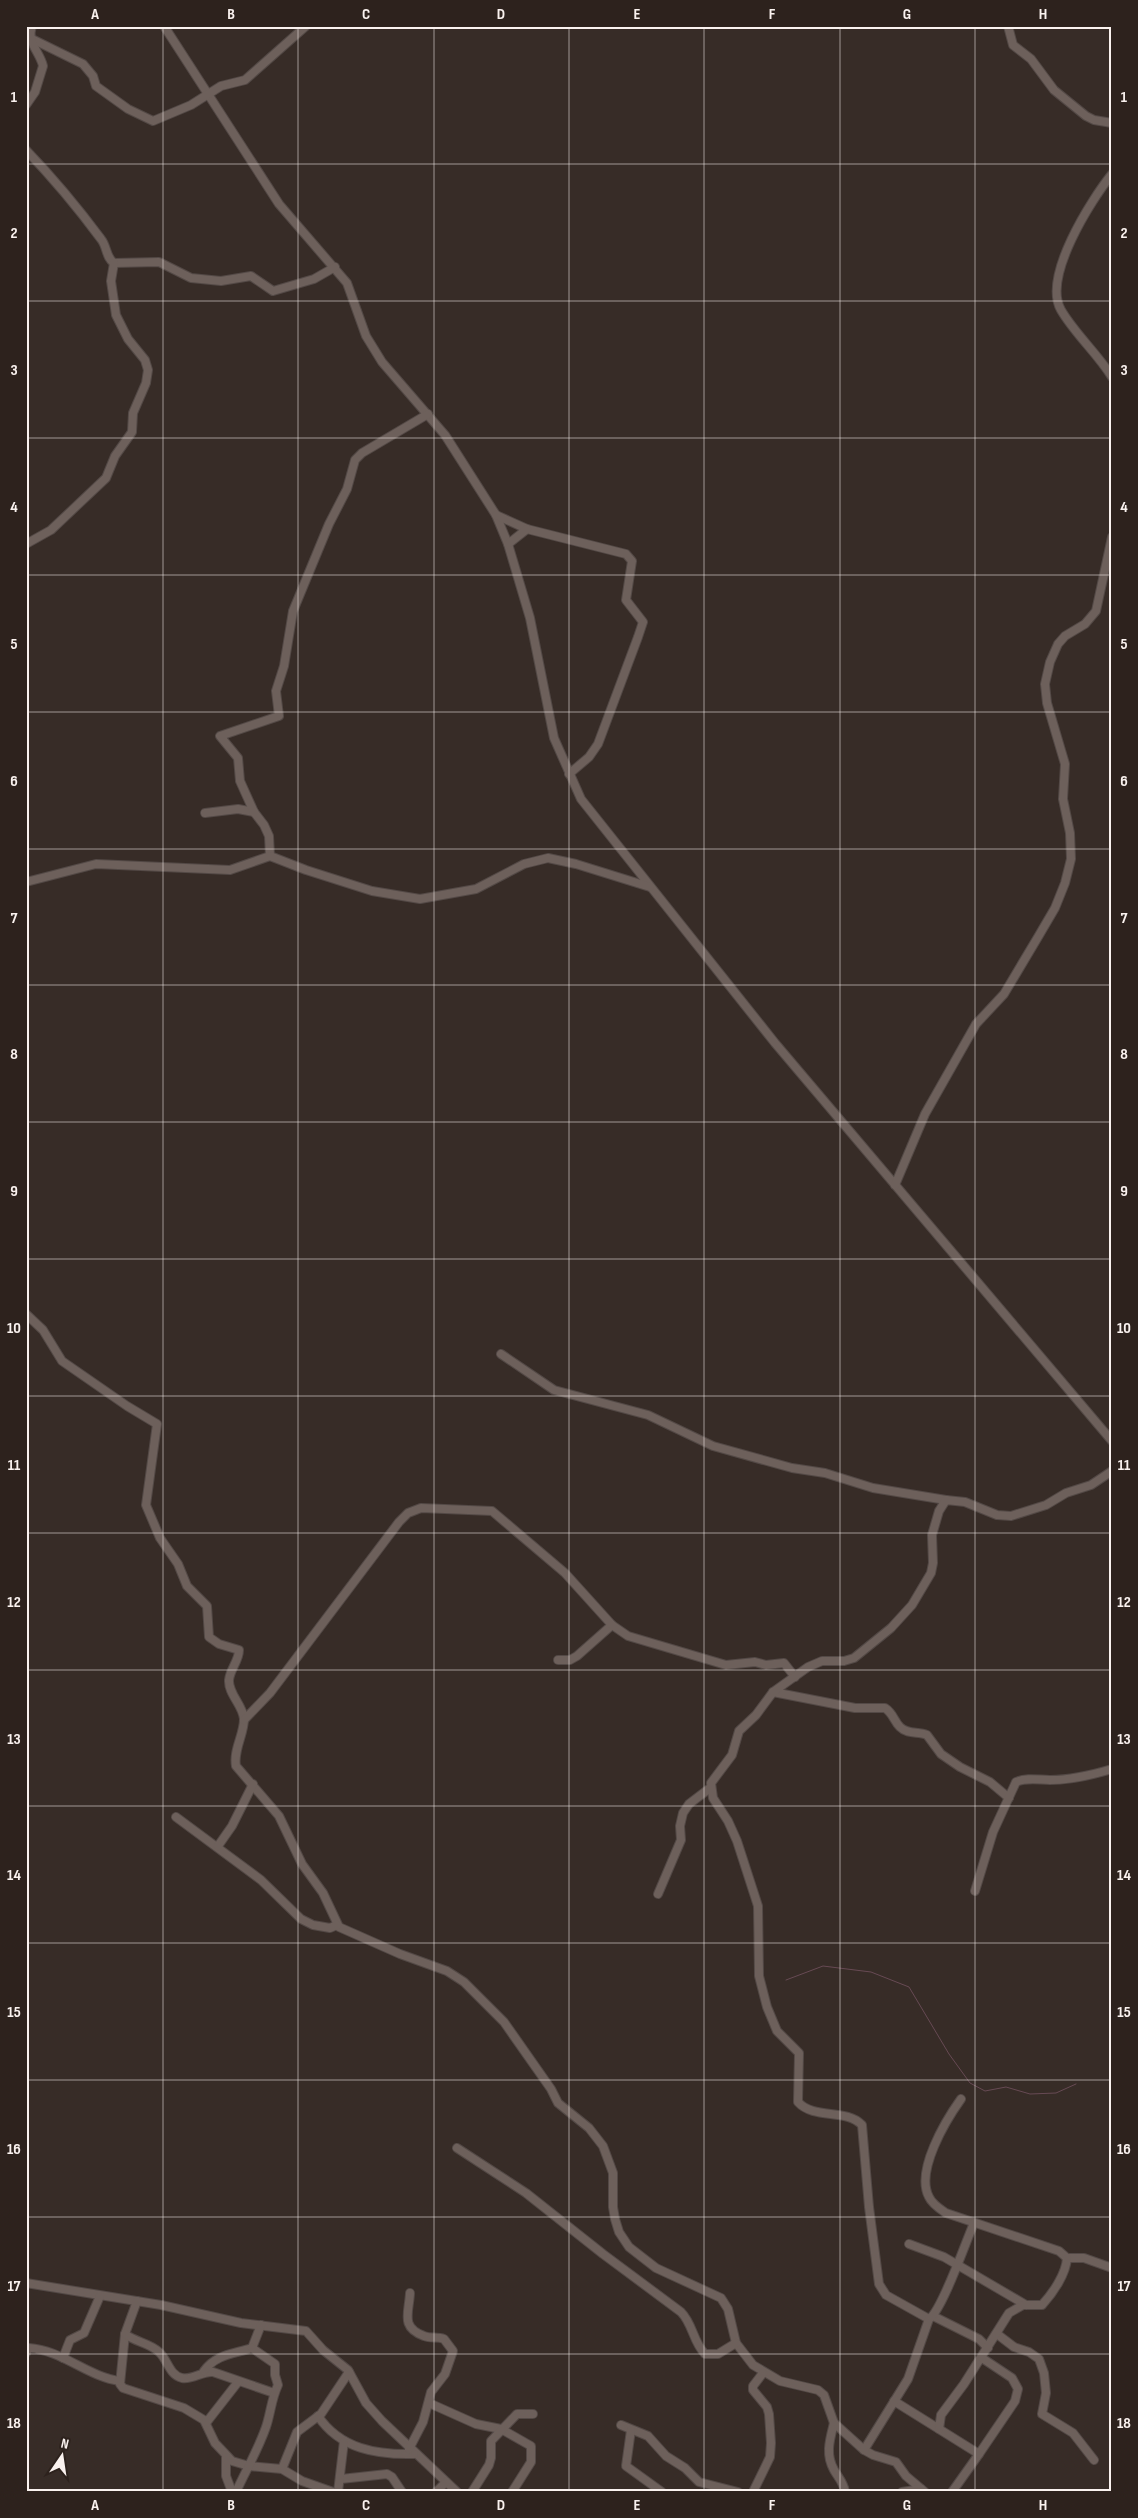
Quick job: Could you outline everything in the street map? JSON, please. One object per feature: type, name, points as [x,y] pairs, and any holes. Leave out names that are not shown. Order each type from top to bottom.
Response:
[{"type":"street","points":[[26,106],[35,92],[43,66],[35,52],[29,34],[32,26]]},
{"type":"street","points":[[164,26],[210,94],[279,204],[347,283],[352,291],[372,348],[391,375],[428,414],[464,462],[496,516],[508,544],[536,643],[552,730],[581,799],[776,1043],[1112,1441]]},
{"type":"street","points":[[32,39],[83,64],[93,76],[96,86],[115,101],[151,121],[191,106],[221,86],[245,80],[306,26]]},
{"type":"street","points":[[1008,26],[1013,45],[1031,59],[1054,90],[1088,117],[1112,123]]},
{"type":"street","points":[[26,150],[51,175],[102,240],[110,260],[114,263],[159,262],[191,278],[221,281],[251,276],[273,291],[314,279],[335,267]]},
{"type":"street","points":[[1112,174],[1085,212],[1069,246],[1061,271],[1058,293],[1060,308],[1112,377]]},
{"type":"street","points":[[26,544],[50,530],[106,478],[116,456],[132,432],[133,412],[146,383],[148,370],[144,360],[128,339],[116,315],[111,281],[114,263]]},
{"type":"street","points":[[270,856],[267,830],[254,812],[239,778],[238,758],[220,739],[220,736],[279,716],[276,691],[284,666],[293,612],[329,524],[347,489],[355,460],[428,414]]},
{"type":"street","points":[[496,516],[527,529],[626,554],[632,561],[626,596],[628,604],[643,622],[598,744],[589,757],[569,774]]},
{"type":"street","points":[[508,544],[527,529]]},
{"type":"street","points":[[895,1185],[917,1130],[931,1103],[976,1024],[1004,994],[1055,908],[1065,882],[1071,859],[1070,833],[1063,799],[1065,764],[1047,703],[1045,684],[1050,662],[1058,644],[1065,636],[1085,624],[1096,611],[1112,537]]},
{"type":"street","points":[[205,813],[238,809],[254,812]]},
{"type":"street","points":[[26,882],[96,864],[230,870],[270,856],[306,870],[372,891],[420,899],[476,889],[524,864],[548,858],[576,864],[651,888]]},
{"type":"street","points":[[26,1314],[43,1330],[62,1362],[157,1424],[146,1505],[160,1538],[178,1564],[187,1586],[207,1606],[209,1637],[213,1642],[239,1650],[230,1674],[229,1684],[241,1706],[244,1720],[235,1761],[239,1770],[253,1784],[281,1820],[302,1864],[323,1893],[337,1925],[344,1931],[447,1971],[464,1982],[493,2010],[504,2022],[551,2089],[558,2103],[589,2128],[603,2146],[614,2172],[613,2212],[619,2232],[625,2243],[645,2262],[721,2298],[728,2309],[736,2343],[747,2359],[763,2373],[788,2384],[818,2390],[824,2395],[834,2422],[864,2450],[896,2462],[920,2491]]},
{"type":"street","points":[[501,1354],[554,1390],[648,1415],[713,1446],[792,1468],[825,1473],[874,1488],[965,1502],[997,1515],[1011,1516],[1046,1505],[1066,1493],[1091,1485],[1112,1470]]},
{"type":"street","points":[[658,1894],[681,1840],[680,1826],[682,1813],[689,1804],[710,1788],[713,1779],[734,1751],[739,1731],[759,1711],[773,1692],[808,1667],[822,1661],[844,1661],[854,1658],[891,1628],[912,1605],[931,1573],[933,1563],[932,1535],[939,1511],[946,1500]]},
{"type":"street","points":[[244,1720],[270,1692],[398,1522],[414,1509],[487,1510],[496,1512],[521,1538],[577,1584],[612,1625],[628,1636],[726,1665],[755,1662],[765,1665],[784,1663],[796,1677]]},
{"type":"street","points":[[558,1660],[570,1660],[577,1656],[612,1625]]},
{"type":"street","points":[[773,1692],[855,1708],[884,1708],[893,1715],[900,1726],[909,1732],[927,1735],[941,1754],[960,1767],[990,1782],[1009,1798]]},
{"type":"street","points":[[975,1892],[993,1832],[1016,1782],[1020,1780],[1051,1780],[1088,1776],[1112,1769]]},
{"type":"street","points":[[218,1846],[232,1826],[253,1784]]},
{"type":"street","points":[[710,1788],[733,1832],[756,1899],[759,1924],[759,1976],[767,2007],[777,2031],[799,2053],[798,2102],[806,2109],[851,2118],[862,2125],[869,2208],[879,2284],[886,2295],[931,2318],[979,2339],[988,2348]]},
{"type":"street","points":[[176,1817],[218,1846],[271,1888],[301,1919],[313,1925],[330,1928],[337,1925]]},
{"type":"street","points":[[961,2099],[942,2129],[927,2170],[926,2184],[929,2197],[938,2208],[974,2223],[1059,2251],[1067,2258],[1084,2258],[1112,2268]]},
{"type":"street","points":[[457,2148],[526,2193],[681,2312],[689,2320],[698,2343],[705,2354],[718,2354],[736,2343]]},
{"type":"street","points":[[864,2450],[911,2373],[931,2318],[974,2223]]},
{"type":"street","points":[[909,2244],[944,2257],[1026,2305]]},
{"type":"street","points":[[939,2429],[941,2414],[982,2358],[1009,2313],[1016,2308],[1026,2305],[1042,2305],[1067,2265],[1067,2258]]},
{"type":"street","points":[[26,2283],[137,2301],[261,2325],[306,2331],[323,2350],[349,2372],[366,2403],[412,2451],[457,2492]]},
{"type":"street","points":[[410,2293],[407,2320],[411,2329],[426,2337],[444,2339],[453,2351],[445,2374],[431,2392],[412,2451]]},
{"type":"street","points":[[63,2358],[70,2340],[84,2333],[100,2296]]},
{"type":"street","points":[[137,2301],[125,2334],[120,2381],[121,2386],[125,2390],[184,2408],[200,2416],[206,2423],[215,2443],[226,2457],[249,2466],[282,2469],[317,2489],[334,2492]]},
{"type":"street","points":[[252,2348],[261,2325]]},
{"type":"street","points":[[125,2334],[134,2341],[159,2352],[177,2376],[186,2378],[204,2371],[216,2373],[274,2393]]},
{"type":"street","points":[[998,2334],[1014,2347],[1029,2352],[1039,2359],[1044,2372],[1046,2393],[1042,2414],[1073,2433],[1094,2460]]},
{"type":"street","points":[[26,2353],[30,2347],[63,2358],[89,2372],[120,2381]]},
{"type":"street","points":[[204,2371],[210,2362],[218,2358],[252,2348]]},
{"type":"street","points":[[236,2492],[267,2425],[274,2393],[278,2385],[275,2375],[275,2364],[252,2348]]},
{"type":"street","points":[[952,2492],[1015,2401],[1018,2389],[1012,2378],[982,2358]]},
{"type":"street","points":[[282,2469],[297,2432],[318,2416],[330,2403],[349,2372]]},
{"type":"street","points":[[754,2492],[770,2456],[769,2414],[767,2407],[753,2390],[753,2386],[763,2373]]},
{"type":"street","points":[[206,2423],[238,2382]]},
{"type":"street","points":[[894,2401],[979,2454]]},
{"type":"street","points":[[429,2403],[484,2427],[501,2430],[532,2447],[530,2465],[512,2492]]},
{"type":"street","points":[[472,2492],[491,2458],[492,2441],[517,2414],[533,2414]]},
{"type":"street","points":[[318,2416],[330,2432],[344,2441],[379,2454],[412,2451]]},
{"type":"street","points":[[834,2422],[829,2454],[830,2463],[844,2486],[845,2492]]},
{"type":"street","points":[[621,2425],[648,2436],[666,2456],[685,2468],[699,2482],[738,2492]]},
{"type":"street","points":[[631,2430],[626,2466],[662,2492]]},
{"type":"street","points":[[338,2492],[344,2441]]},
{"type":"street","points":[[226,2457],[226,2476],[232,2492]]},
{"type":"street","points":[[341,2479],[387,2474],[392,2477],[402,2492]]},
{"type":"street","points":[[436,2492],[446,2482]]},
{"type":"street","points":[[902,2492],[920,2491]]},
{"type":"waterway","points":[[786,1980],[823,1966],[871,1972],[909,1987],[949,2054],[970,2083],[985,2091],[1006,2087],[1030,2094],[1056,2093],[1076,2084]]}]
